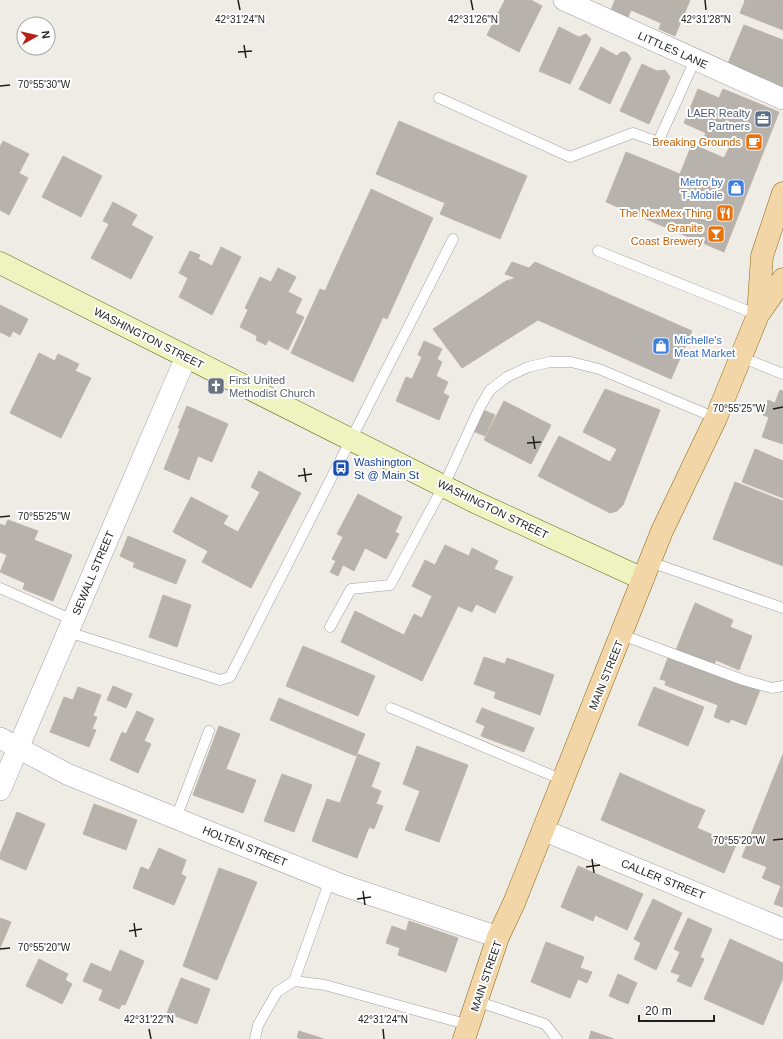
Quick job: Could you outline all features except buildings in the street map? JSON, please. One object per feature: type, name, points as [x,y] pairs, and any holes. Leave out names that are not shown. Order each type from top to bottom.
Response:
[{"type":"main road","name":"MAIN STREET","points":[[758,315],[762,256],[783,193]]},
{"type":"main road","name":"WASHINGTON STREET","points":[[0,263],[349,439],[444,485],[647,571]]},
{"type":"main road","name":"MAIN STREET","points":[[467,1032],[498,938],[564,780],[662,531],[716,418],[758,315],[783,280]]},
{"type":"street","name":"LITTLES LANE","points":[[564,0],[783,99]]},
{"type":"street","name":"SEWALL STREET","points":[[0,790],[186,357]]},
{"type":"street","name":"HOLTEN STREET","points":[[0,738],[68,774],[330,880],[498,938]]},
{"type":"street","name":"CALLER STREET","points":[[543,830],[783,929]]},
{"type":"lane","points":[[439,98],[570,158],[633,133],[658,142],[695,60]]},
{"type":"lane","points":[[0,588],[70,626],[220,680],[230,677],[307,528],[349,439],[452,239]]},
{"type":"lane","points":[[598,251],[758,315]]},
{"type":"lane","points":[[741,357],[783,374]]},
{"type":"lane","points":[[330,627],[352,589],[390,585],[444,485],[480,407],[490,390],[507,377],[528,367],[550,362],[571,362],[599,369],[716,418]]},
{"type":"lane","points":[[647,571],[783,608]]},
{"type":"lane","points":[[622,635],[743,680],[772,688],[783,686]]},
{"type":"lane","points":[[391,708],[564,780]]},
{"type":"lane","points":[[176,818],[209,731]]},
{"type":"lane","points":[[255,1039],[258,1025],[278,992],[294,981],[330,880]]},
{"type":"lane","points":[[294,981],[325,985],[467,1032]]},
{"type":"lane","points":[[476,1002],[545,1024],[557,1039]]},
{"type":"place","name":"LAER Realty Partners","points":[[763,119]]},
{"type":"place","name":"Breaking Grounds","points":[[754,142]]},
{"type":"place","name":"Metro by T-Mobile","points":[[736,188]]},
{"type":"place","name":"The NexMex Thing","points":[[725,213]]},
{"type":"place","name":"Granite Coast Brewery","points":[[716,234]]},
{"type":"place","name":"Michelle's Meat Market","points":[[661,346]]},
{"type":"place","name":"First United Methodist Church","points":[[216,386]]},
{"type":"place","name":"Washington St @ Main St","points":[[341,468]]}]
